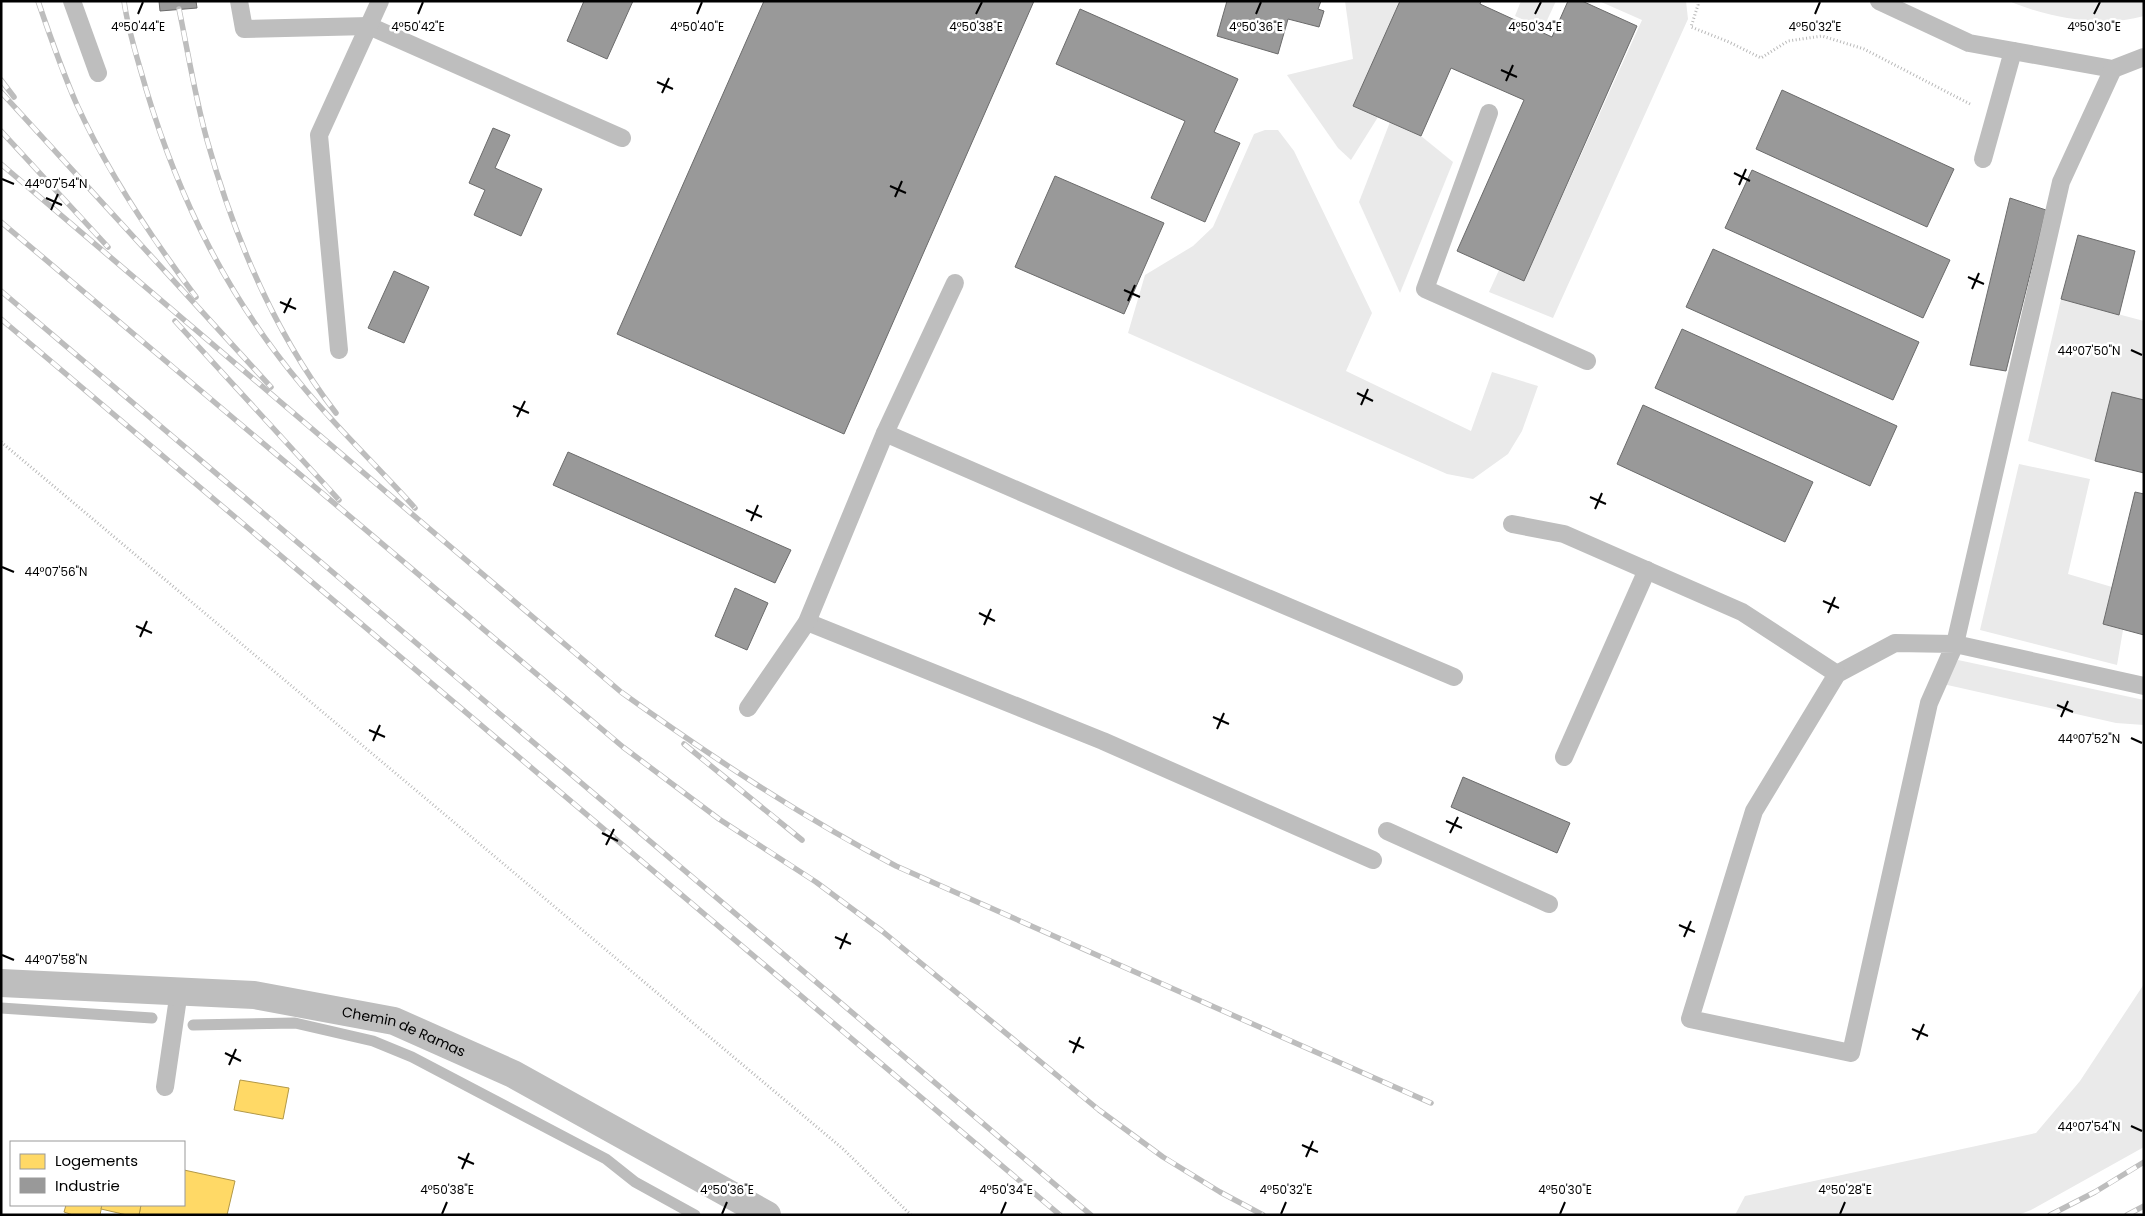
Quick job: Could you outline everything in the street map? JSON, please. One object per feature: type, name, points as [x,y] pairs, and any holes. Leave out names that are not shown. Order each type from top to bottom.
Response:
[{"type":"street","name":"Chemin de Ramas","points":[[1,983],[254,995],[394,1021],[513,1074],[766,1215]]},
{"type":"lane","points":[[72,1],[98,73]]},
{"type":"lane","points":[[238,1],[244,29],[369,26],[622,138]]},
{"type":"lane","points":[[339,350],[320,135],[380,1]]},
{"type":"lane","points":[[1879,1],[1969,43],[2113,69],[2144,57]]},
{"type":"lane","points":[[1983,159],[2013,51]]},
{"type":"lane","points":[[2113,69],[2061,182],[1955,644],[1929,703],[1851,1053],[1690,1019],[1754,811],[1837,674],[1895,644],[1955,644],[2144,686]]},
{"type":"lane","points":[[1489,114],[1425,289],[1587,361]]},
{"type":"lane","points":[[748,708],[808,622],[886,433],[954,283]]},
{"type":"lane","points":[[886,433],[1454,677]]},
{"type":"lane","points":[[1512,524],[1564,534],[1742,612],[1837,674]]},
{"type":"lane","points":[[1564,757],[1647,570]]},
{"type":"lane","points":[[808,622],[1103,742],[1373,860]]},
{"type":"lane","points":[[1386,831],[1549,904]]},
{"type":"lane","points":[[165,1087],[179,991]]},
{"type":"path","points":[[1697,1],[1698,5],[1691,27],[1729,42],[1761,58],[1788,41],[1822,36],[1864,49],[1995,116]]},
{"type":"path","points":[[1,442],[842,1148],[910,1215]]},
{"type":"shaded area","points":[[1345,1],[1400,1],[1354,106],[1378,117],[1351,160],[1338,148],[1287,75],[1353,59]]},
{"type":"shaded area","points":[[1521,1],[1556,1],[1543,29],[1515,16]]},
{"type":"shaded area","points":[[1599,1],[1686,1],[1688,19],[1553,318],[1489,292],[1499,270],[1524,281],[1642,20]]},
{"type":"shaded area","points":[[2009,1],[2144,1],[2144,16],[2111,21],[2076,19],[2041,12]]},
{"type":"shaded area","points":[[1390,122],[1421,136],[1453,162],[1400,293],[1359,202]]},
{"type":"shaded area","points":[[1265,130],[1278,130],[1294,151],[1372,313],[1346,371],[1471,431],[1492,372],[1538,386],[1522,431],[1508,454],[1473,479],[1447,474],[1128,333],[1145,275],[1193,246],[1213,227],[1254,134]]},
{"type":"shaded area","points":[[2061,299],[2144,321],[2144,400],[2095,461],[2028,441]]},
{"type":"shaded area","points":[[2019,464],[2090,479],[2068,574],[2112,587],[2103,624],[2123,630],[2117,665],[1980,630]]},
{"type":"shaded area","points":[[1958,660],[2144,700],[2144,725],[2116,723],[1943,684]]},
{"type":"shaded area","points":[[2144,984],[2144,1147],[2031,1210],[2018,1215],[1735,1215],[1745,1196],[2036,1133],[2080,1081]]},
{"type":"building: Logements","points":[[240,1080],[289,1088],[283,1119],[234,1110]]},
{"type":"building: Logements","points":[[185,1170],[235,1181],[227,1215],[139,1215],[141,1206],[185,1206]]},
{"type":"building: Logements","points":[[66,1206],[102,1206],[100,1215],[73,1215],[64,1212]]},
{"type":"building: Logements","points":[[102,1206],[141,1206],[139,1215],[127,1215],[101,1209]]},
{"type":"building: Industrie","points":[[159,1],[196,1],[197,8],[160,11]]},
{"type":"building: Industrie","points":[[584,1],[633,1],[607,59],[567,41]]},
{"type":"building: Industrie","points":[[764,1],[1034,1],[844,434],[617,334]]},
{"type":"building: Industrie","points":[[1227,1],[1321,1],[1318,9],[1324,11],[1319,27],[1288,19],[1278,54],[1217,36]]},
{"type":"building: Industrie","points":[[1400,1],[1481,1],[1480,4],[1552,37],[1568,1],[1582,1],[1637,26],[1524,281],[1457,251],[1524,100],[1451,68],[1421,136],[1353,106]]},
{"type":"building: Industrie","points":[[1080,9],[1238,79],[1214,132],[1240,143],[1205,222],[1151,198],[1185,121],[1056,64]]},
{"type":"building: Industrie","points":[[1782,90],[1954,169],[1927,227],[1756,149]]},
{"type":"building: Industrie","points":[[493,128],[510,135],[495,168],[542,189],[521,236],[474,215],[485,190],[469,183]]},
{"type":"building: Industrie","points":[[1752,170],[1950,260],[1923,318],[1725,228]]},
{"type":"building: Industrie","points":[[1055,176],[1164,223],[1124,314],[1015,267]]},
{"type":"building: Industrie","points":[[2010,198],[2046,210],[2006,371],[1970,365]]},
{"type":"building: Industrie","points":[[2078,235],[2135,251],[2119,315],[2061,299]]},
{"type":"building: Industrie","points":[[1713,249],[1919,342],[1893,400],[1686,307]]},
{"type":"building: Industrie","points":[[394,271],[429,287],[404,343],[368,328]]},
{"type":"building: Industrie","points":[[1682,329],[1897,426],[1870,486],[1655,388]]},
{"type":"building: Industrie","points":[[2112,392],[2144,400],[2144,473],[2095,461]]},
{"type":"building: Industrie","points":[[1643,405],[1813,482],[1785,542],[1617,464]]},
{"type":"building: Industrie","points":[[568,452],[791,550],[775,583],[553,485]]},
{"type":"building: Industrie","points":[[2135,492],[2144,494],[2144,635],[2103,624]]},
{"type":"building: Industrie","points":[[735,588],[768,603],[747,650],[715,636]]},
{"type":"building: Industrie","points":[[1463,777],[1570,823],[1557,853],[1451,807]]},
{"type":"waterway","points":[[1,1008],[152,1018]]},
{"type":"waterway","points":[[193,1025],[295,1023],[373,1041],[412,1057],[606,1159],[635,1182],[695,1215]]},
{"type":"railway","points":[[38,1],[77,105],[102,155],[131,204],[196,297]]},
{"type":"railway","points":[[124,1],[131,34],[159,131],[191,210],[230,284],[252,319],[304,388],[415,508]]},
{"type":"railway","points":[[179,9],[207,140],[243,247],[258,282],[293,350],[336,413]]},
{"type":"railway","points":[[1,80],[14,97]]},
{"type":"railway","points":[[1,92],[271,387]]},
{"type":"railway","points":[[1,131],[108,247]]},
{"type":"railway","points":[[1,164],[621,692],[721,762],[825,827],[896,866],[1431,1103]]},
{"type":"railway","points":[[1,222],[623,747],[719,819],[816,882],[882,931],[1099,1110],[1163,1157],[1220,1192],[1263,1215]]},
{"type":"railway","points":[[1,291],[1091,1215]]},
{"type":"railway","points":[[1,319],[1060,1215]]},
{"type":"railway","points":[[175,321],[339,500]]},
{"type":"railway","points":[[684,744],[802,840]]},
{"type":"railway","points":[[2050,1215],[2095,1192],[2144,1162]]},
{"type":"railway","points":[[2127,1215],[2144,1206]]}]
